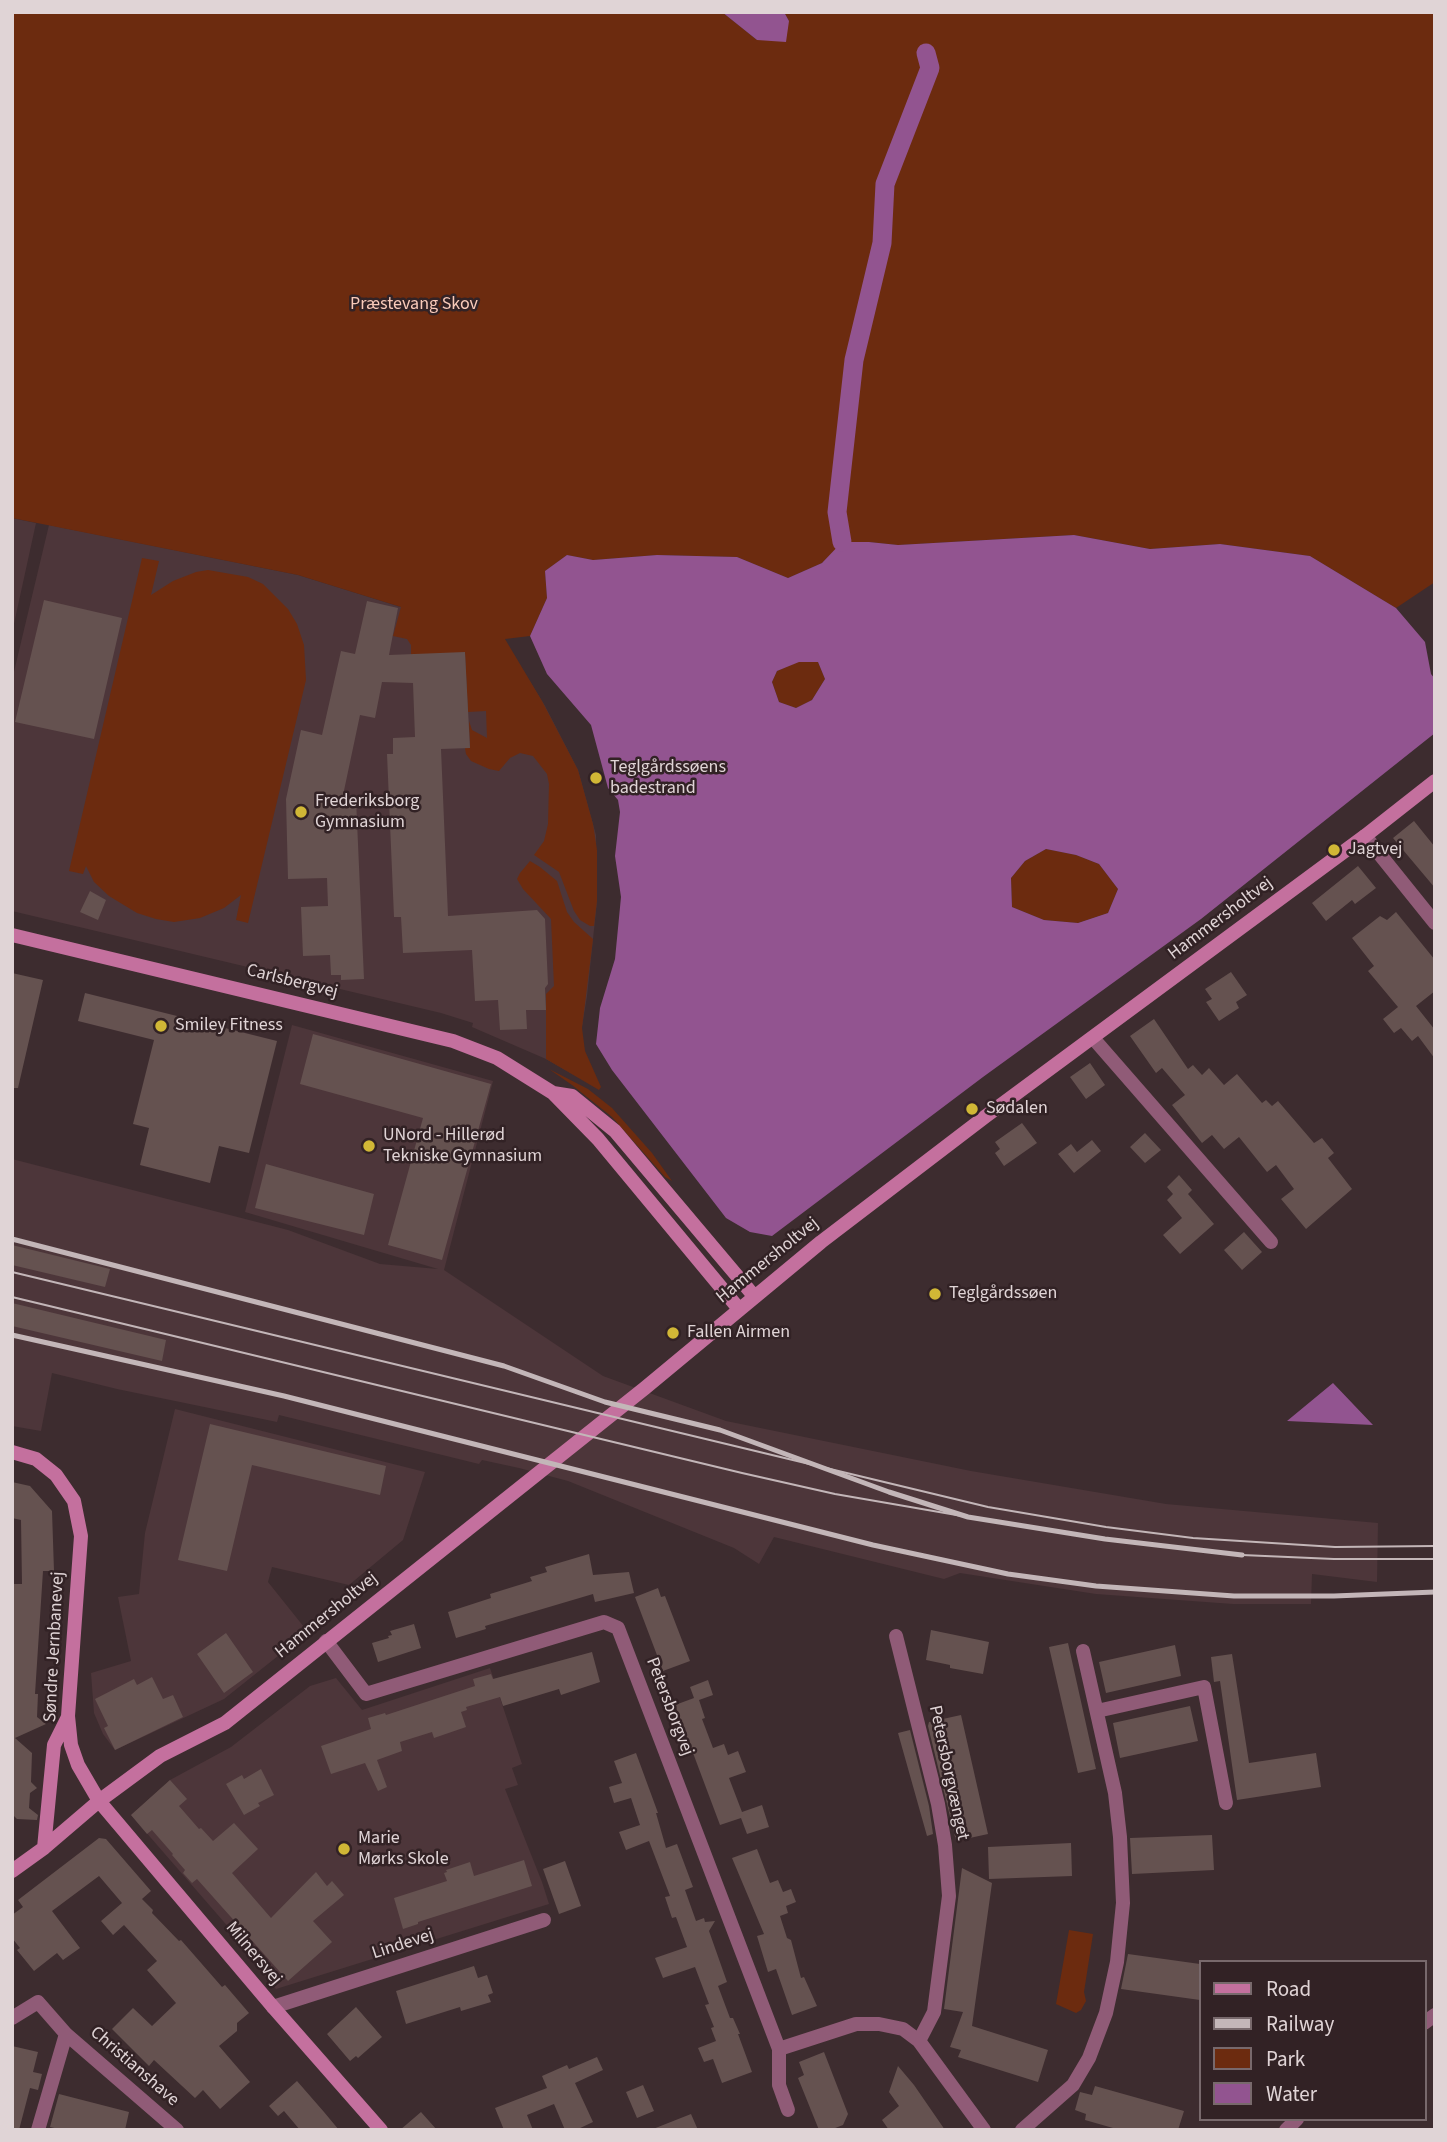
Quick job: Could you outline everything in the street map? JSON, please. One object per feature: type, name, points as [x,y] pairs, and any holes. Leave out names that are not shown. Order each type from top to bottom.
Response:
[{"type":"street","name":"Hammersholtvej","points":[[99,1801],[160,1756],[225,1723],[645,1388],[821,1242],[1435,782]]},
{"type":"street","points":[[1365,836],[1435,923]]},
{"type":"street","name":"Carlsbergvej","points":[[12,935],[453,1041],[497,1058],[553,1093],[598,1139],[739,1308]]},
{"type":"street","points":[[1093,1038],[1271,1242]]},
{"type":"street","name":"Carlsbergvej","points":[[553,1093],[572,1096],[615,1131],[754,1296]]},
{"type":"street","name":"Søndre Jernbanevej","points":[[12,1452],[36,1459],[57,1475],[74,1501],[82,1536],[68,1716],[71,1745],[78,1765],[99,1801]]},
{"type":"street","name":"Petersborgvej","points":[[326,1641],[366,1694],[604,1622],[618,1628],[779,2049],[779,2085],[788,2110]]},
{"type":"street","name":"Petersborgvænget","points":[[896,1636],[939,1804],[948,1896],[934,2012],[919,2041]]},
{"type":"street","points":[[1022,2130],[1073,2085],[1089,2057],[1106,2013],[1116,1962],[1123,1903],[1121,1837],[1115,1793],[1083,1651]]},
{"type":"street","points":[[1097,1711],[1204,1687],[1226,1802]]},
{"type":"street","points":[[44,1848],[54,1745],[68,1716]]},
{"type":"street","points":[[12,1871],[44,1848],[99,1801]]},
{"type":"street","name":"Milnersvej","points":[[99,1801],[381,2130]]},
{"type":"street","name":"Lindevej","points":[[273,2007],[544,1920]]},
{"type":"street","name":"Christianshave","points":[[12,2018],[38,2002],[66,2034],[177,2130]]},
{"type":"street","points":[[779,2049],[856,2024],[892,2025],[903,2029],[919,2041],[984,2130]]},
{"type":"street","name":"Christianshave","points":[[38,2130],[66,2034]]},
{"type":"shaded area","points":[[12,518],[36,523],[12,633]]},
{"type":"shaded area","name":"Frederiksborg Gymnasium","points":[[49,525],[298,575],[504,639],[545,706],[578,770],[596,835],[597,901],[587,996],[574,1075],[546,1059],[472,1027],[473,1023],[441,1013],[12,911],[12,680]]},
{"type":"shaded area","points":[[292,1025],[493,1081],[444,1270],[603,1376],[726,1421],[971,1471],[1166,1504],[1378,1523],[1377,1582],[1312,1574],[1311,1604],[1233,1604],[1096,1594],[960,1573],[944,1579],[774,1537],[759,1564],[734,1548],[568,1481],[482,1460],[479,1464],[279,1415],[277,1422],[52,1373],[41,1431],[12,1426],[12,1159],[288,1230],[380,1264],[438,1269],[245,1212]]},
{"type":"shaded area","points":[[175,1409],[425,1472],[403,1540],[349,1585],[272,1567],[268,1582],[308,1632],[224,1699],[115,1750],[103,1734],[94,1713],[91,1673],[131,1661],[118,1597],[139,1594],[145,1533]]},
{"type":"shaded area","name":"Marie Mørks Skole","points":[[490,1668],[522,1764],[512,1768],[518,1785],[505,1789],[549,1904],[276,1989],[247,1955],[250,1952],[131,1815],[170,1780],[231,1747],[310,1686],[336,1678],[362,1710]]},
{"type":"green space","name":"Præstevang Skov","points":[[12,12],[722,12],[757,40],[789,21],[784,12],[1435,12],[1435,582],[1396,608],[1310,556],[1220,544],[1150,549],[1074,535],[898,545],[843,542],[822,563],[788,578],[737,557],[657,555],[593,560],[567,555],[545,571],[547,598],[530,636],[505,639],[542,701],[578,770],[593,824],[597,850],[597,901],[594,926],[590,926],[580,920],[574,911],[559,872],[534,855],[544,841],[548,824],[547,774],[533,756],[520,753],[510,758],[499,771],[471,761],[465,748],[470,747],[469,721],[472,730],[487,738],[486,711],[468,712],[465,653],[411,655],[411,645],[407,639],[393,636],[401,607],[298,575],[12,518]]},
{"type":"green space","points":[[142,558],[159,561],[151,595],[173,581],[208,570],[248,577],[263,584],[288,609],[297,624],[304,645],[306,680],[248,923],[236,920],[241,895],[224,908],[200,918],[174,922],[137,913],[109,896],[94,882],[86,866],[83,874],[69,871]]},
{"type":"green space","points":[[800,661],[818,662],[825,679],[812,700],[796,708],[779,702],[772,682],[777,671]]},
{"type":"green space","points":[[1046,849],[1076,855],[1099,864],[1118,889],[1108,913],[1078,923],[1044,920],[1012,907],[1011,878],[1025,861]]},
{"type":"green space","points":[[530,861],[557,881],[567,912],[593,939],[582,1028],[585,1051],[601,1087],[599,1090],[546,1059],[546,994],[554,986],[551,919],[517,879]]},
{"type":"green space","points":[[549,1069],[588,1089],[612,1108],[652,1153],[672,1181],[665,1177],[612,1117]]},
{"type":"green space","points":[[1069,1930],[1093,1934],[1084,1992],[1086,2001],[1076,2013],[1056,2004]]},
{"type":"water","points":[[722,12],[784,12],[789,21],[786,42],[757,40]]},
{"type":"water","points":[[1074,535],[1150,549],[1220,544],[1310,556],[1396,608],[1425,642],[1431,674],[1435,679],[1435,733],[1201,919],[983,1077],[772,1236],[750,1232],[726,1218],[612,1070],[596,1044],[600,1008],[615,959],[621,897],[615,856],[620,812],[618,800],[608,788],[591,725],[547,674],[530,636],[547,598],[545,571],[567,555],[593,560],[657,555],[737,557],[788,578],[822,563],[842,542],[898,545]],"holes":[[[799,662],[818,662],[825,679],[812,700],[796,708],[779,702],[772,682],[777,671]],[[1046,849],[1076,855],[1099,864],[1118,889],[1108,913],[1078,923],[1044,920],[1012,907],[1011,878],[1025,861]]]},
{"type":"water","points":[[1333,1383],[1373,1425],[1287,1421]]},
{"type":"building","points":[[44,600],[122,618],[94,739],[15,722]]},
{"type":"building","points":[[367,601],[398,608],[389,655],[465,652],[470,748],[441,749],[448,916],[537,910],[545,919],[548,984],[545,988],[546,1010],[526,1010],[527,1029],[500,1030],[498,1000],[475,1001],[472,950],[403,953],[401,917],[394,917],[387,754],[393,754],[393,738],[415,737],[413,683],[382,682],[375,718],[360,715],[342,800],[356,799],[364,979],[341,980],[341,975],[331,975],[330,955],[303,956],[301,907],[328,906],[327,878],[288,879],[286,799],[301,730],[322,735],[341,651],[355,654]]},
{"type":"building","points":[[1414,821],[1435,847],[1435,888],[1393,838]]},
{"type":"building","points":[[1358,866],[1376,888],[1355,904],[1352,900],[1326,921],[1312,903]]},
{"type":"building","points":[[90,891],[106,900],[98,920],[80,912]]},
{"type":"building","points":[[1396,912],[1435,960],[1435,991],[1416,1006],[1435,1030],[1435,1059],[1418,1036],[1412,1041],[1401,1028],[1394,1033],[1383,1019],[1398,1007],[1368,971],[1374,966],[1352,938],[1380,916],[1387,920]]},
{"type":"building","points":[[1231,972],[1247,995],[1236,1002],[1239,1008],[1219,1021],[1206,1002],[1212,999],[1205,989]]},
{"type":"building","points":[[12,973],[43,980],[18,1088],[12,1088]]},
{"type":"building","points":[[85,993],[277,1041],[249,1153],[219,1146],[210,1183],[140,1165],[149,1128],[133,1124],[154,1040],[78,1021]]},
{"type":"building","points":[[1154,1019],[1188,1069],[1193,1065],[1202,1075],[1209,1068],[1224,1085],[1237,1074],[1262,1103],[1266,1100],[1272,1106],[1278,1101],[1314,1143],[1322,1138],[1334,1153],[1328,1158],[1352,1189],[1306,1229],[1281,1199],[1294,1189],[1276,1165],[1267,1172],[1239,1137],[1224,1149],[1212,1135],[1202,1143],[1172,1105],[1185,1095],[1162,1068],[1156,1073],[1130,1036]]},
{"type":"building","points":[[313,1034],[491,1084],[442,1260],[388,1245],[423,1118],[300,1084]]},
{"type":"building","points":[[1090,1063],[1105,1085],[1086,1099],[1070,1077]]},
{"type":"building","points":[[1022,1123],[1037,1143],[1004,1166],[995,1153],[1000,1149],[995,1142]]},
{"type":"building","points":[[1145,1133],[1161,1150],[1145,1163],[1130,1147]]},
{"type":"building","points":[[1092,1140],[1101,1151],[1074,1173],[1058,1154],[1071,1144],[1077,1152]]},
{"type":"building","points":[[266,1164],[374,1194],[364,1235],[255,1208]]},
{"type":"building","points":[[1179,1175],[1192,1190],[1188,1194],[1214,1224],[1180,1254],[1163,1235],[1182,1218],[1167,1200],[1173,1194],[1167,1187]]},
{"type":"building","points":[[1244,1232],[1262,1252],[1242,1270],[1224,1250]]},
{"type":"building","points":[[12,1245],[110,1269],[105,1287],[12,1265]]},
{"type":"building","points":[[12,1303],[166,1340],[162,1361],[12,1326]]},
{"type":"building","points":[[210,1424],[386,1466],[380,1495],[252,1465],[227,1571],[178,1560]]},
{"type":"building","points":[[12,1482],[30,1486],[52,1511],[54,1571],[43,1571],[35,1694],[38,1694],[37,1717],[46,1724],[15,1738],[32,1753],[31,1782],[37,1788],[30,1793],[29,1808],[38,1815],[37,1820],[17,1819],[12,1814],[12,1584],[22,1584],[21,1520],[12,1518]]},
{"type":"building","points":[[589,1554],[593,1575],[629,1572],[634,1593],[595,1602],[593,1594],[485,1626],[486,1629],[456,1638],[448,1612],[491,1598],[490,1594],[532,1581],[530,1577],[547,1572],[545,1567]]},
{"type":"building","points":[[658,1588],[661,1597],[665,1596],[690,1661],[663,1671],[635,1597]]},
{"type":"building","points":[[414,1624],[421,1648],[378,1662],[372,1643],[389,1638],[388,1636],[392,1635],[390,1631]]},
{"type":"building","points":[[931,1630],[989,1642],[983,1674],[926,1660]]},
{"type":"building","points":[[226,1633],[253,1672],[224,1693],[197,1654]]},
{"type":"building","points":[[1068,1643],[1096,1769],[1078,1773],[1049,1647]]},
{"type":"building","points":[[1175,1645],[1181,1676],[1106,1693],[1099,1662]]},
{"type":"building","points":[[592,1652],[600,1682],[561,1695],[559,1689],[503,1706],[500,1697],[466,1707],[467,1710],[461,1712],[466,1727],[434,1738],[432,1732],[400,1742],[402,1751],[377,1760],[387,1787],[378,1791],[365,1763],[331,1774],[321,1746],[371,1729],[368,1718],[385,1713],[386,1715],[475,1686],[473,1679],[491,1674],[493,1679]]},
{"type":"building","points":[[1232,1654],[1249,1763],[1316,1753],[1321,1787],[1237,1800],[1220,1681],[1214,1682],[1211,1657]]},
{"type":"building","points":[[152,1677],[163,1699],[173,1695],[183,1717],[115,1750],[104,1728],[108,1726],[95,1699],[134,1679],[137,1685]]},
{"type":"building","points":[[708,1680],[713,1695],[699,1700],[705,1718],[702,1719],[713,1748],[724,1744],[728,1755],[738,1751],[746,1772],[729,1778],[742,1812],[762,1805],[769,1827],[747,1834],[741,1818],[720,1825],[675,1705],[694,1698],[690,1687]]},
{"type":"building","points":[[1190,1706],[1198,1741],[1120,1758],[1113,1723]]},
{"type":"building","points":[[961,1715],[988,1834],[956,1841],[928,1726],[929,1722]]},
{"type":"building","points":[[910,1730],[929,1806],[933,1834],[927,1836],[898,1733]]},
{"type":"building","points":[[636,1753],[658,1813],[666,1848],[677,1844],[693,1887],[685,1890],[696,1921],[704,1918],[705,1922],[715,1921],[709,1931],[727,1982],[718,1986],[730,2018],[733,2018],[740,2034],[752,2072],[722,2083],[713,2059],[704,2062],[698,2048],[716,2041],[711,2028],[714,2027],[705,2005],[709,2004],[695,1967],[663,1978],[655,1958],[687,1947],[676,1917],[672,1918],[665,1897],[670,1896],[649,1841],[626,1850],[619,1832],[640,1825],[631,1798],[614,1803],[609,1787],[622,1783],[614,1761]]},
{"type":"building","points":[[261,1769],[274,1795],[258,1803],[260,1806],[244,1815],[226,1784],[242,1775],[244,1779]]},
{"type":"building","points":[[170,1780],[187,1799],[179,1806],[213,1841],[234,1823],[258,1849],[232,1873],[271,1918],[316,1872],[327,1886],[332,1881],[344,1895],[313,1921],[332,1942],[288,1981],[197,1879],[192,1883],[173,1854],[152,1830],[147,1834],[131,1815]]},
{"type":"building","points":[[1212,1835],[1214,1870],[1132,1874],[1130,1838]]},
{"type":"building","points":[[99,1838],[106,1839],[151,1891],[142,1899],[153,1910],[152,1913],[181,1940],[222,1987],[225,1985],[249,2013],[237,2023],[237,2031],[219,2046],[250,2082],[220,2109],[203,2090],[195,2098],[154,2060],[149,2066],[112,2029],[133,2008],[152,2026],[176,2003],[147,1970],[157,1961],[124,1925],[113,1935],[101,1921],[122,1903],[99,1876],[52,1911],[80,1948],[63,1960],[57,1953],[34,1971],[17,1950],[20,1948],[12,1938],[12,1915],[23,1907],[18,1900]]},
{"type":"building","points":[[1071,1843],[1072,1876],[989,1879],[988,1847]]},
{"type":"building","points":[[757,1849],[770,1883],[778,1880],[783,1892],[791,1889],[796,1902],[786,1906],[788,1913],[780,1916],[787,1938],[791,1940],[801,1978],[804,1977],[817,2006],[792,2015],[776,1969],[768,1972],[757,1936],[764,1934],[732,1858]]},
{"type":"building","points":[[524,1860],[532,1886],[403,1929],[394,1898],[447,1881],[444,1873],[446,1870],[470,1862],[474,1876]]},
{"type":"building","points":[[565,1861],[581,1906],[559,1914],[543,1869]]},
{"type":"building","points":[[962,1868],[992,1883],[972,2026],[1048,2050],[1038,2082],[958,2057],[961,2050],[950,2047],[963,2012],[944,2009]]},
{"type":"building","points":[[1128,1954],[1198,1964],[1198,2000],[1121,1989]]},
{"type":"building","points":[[474,1966],[478,1978],[487,1975],[493,1993],[488,1995],[491,2002],[461,2011],[460,2007],[406,2024],[396,1991]]},
{"type":"building","points":[[356,2007],[382,2037],[358,2058],[356,2056],[350,2061],[327,2034]]},
{"type":"building","points":[[12,2046],[38,2052],[33,2072],[42,2074],[38,2090],[30,2088],[19,2130],[12,2130]]},
{"type":"building","points":[[824,2052],[848,2114],[843,2125],[830,2130],[819,2130],[798,2078],[804,2075],[799,2062]]},
{"type":"building","points":[[597,2057],[603,2070],[575,2083],[593,2122],[576,2130],[565,2130],[554,2104],[527,2115],[533,2130],[504,2130],[495,2108],[547,2088],[542,2076],[567,2065],[569,2069]]},
{"type":"building","points":[[898,2066],[945,2130],[889,2130],[882,2120],[899,2106],[889,2092]]},
{"type":"building","points":[[297,2081],[339,2130],[300,2130],[284,2111],[278,2116],[269,2106]]},
{"type":"building","points":[[643,2085],[654,2111],[637,2118],[626,2092]]},
{"type":"building","points":[[1095,2086],[1184,2111],[1178,2130],[1120,2130],[1085,2120],[1086,2114],[1075,2110],[1080,2092],[1092,2095]]},
{"type":"building","points":[[59,2094],[129,2112],[125,2130],[63,2130],[50,2127]]},
{"type":"building","points":[[421,2112],[437,2130],[400,2130]]},
{"type":"building","points":[[691,2114],[698,2130],[653,2130],[653,2129]]},
{"type":"waterway","points":[[842,542],[837,512],[854,360],[882,243],[885,184],[930,68],[926,53]]},
{"type":"tram line","points":[[12,1272],[988,1507],[1106,1527],[1193,1538],[1335,1547],[1435,1546]]},
{"type":"tram line","points":[[12,1297],[742,1473],[835,1494],[968,1517]]},
{"type":"tram line","points":[[1242,1555],[1435,1559]]},
{"type":"railway","points":[[12,1239],[504,1366],[605,1402],[720,1430],[889,1492],[968,1517],[1105,1539],[1242,1555]]},
{"type":"railway","points":[[12,1335],[284,1396],[873,1545],[1008,1574],[1096,1586],[1234,1596],[1435,1592]]},
{"type":"place","name":"Teglgårdssøens badestrand","points":[[596,778]]},
{"type":"place","name":"Frederiksborg Gymnasium","points":[[301,812]]},
{"type":"place","name":"Jagtvej","points":[[1334,850]]},
{"type":"place","name":"Smiley Fitness","points":[[161,1026]]},
{"type":"place","name":"Sødalen","points":[[972,1109]]},
{"type":"place","name":"UNord - Hillerød Tekniske Gymnasium","points":[[369,1146]]},
{"type":"place","name":"Teglgårdssøen","points":[[935,1294]]},
{"type":"place","name":"Fallen Airmen","points":[[673,1333]]},
{"type":"place","name":"Marie Mørks Skole","points":[[344,1849]]}]
